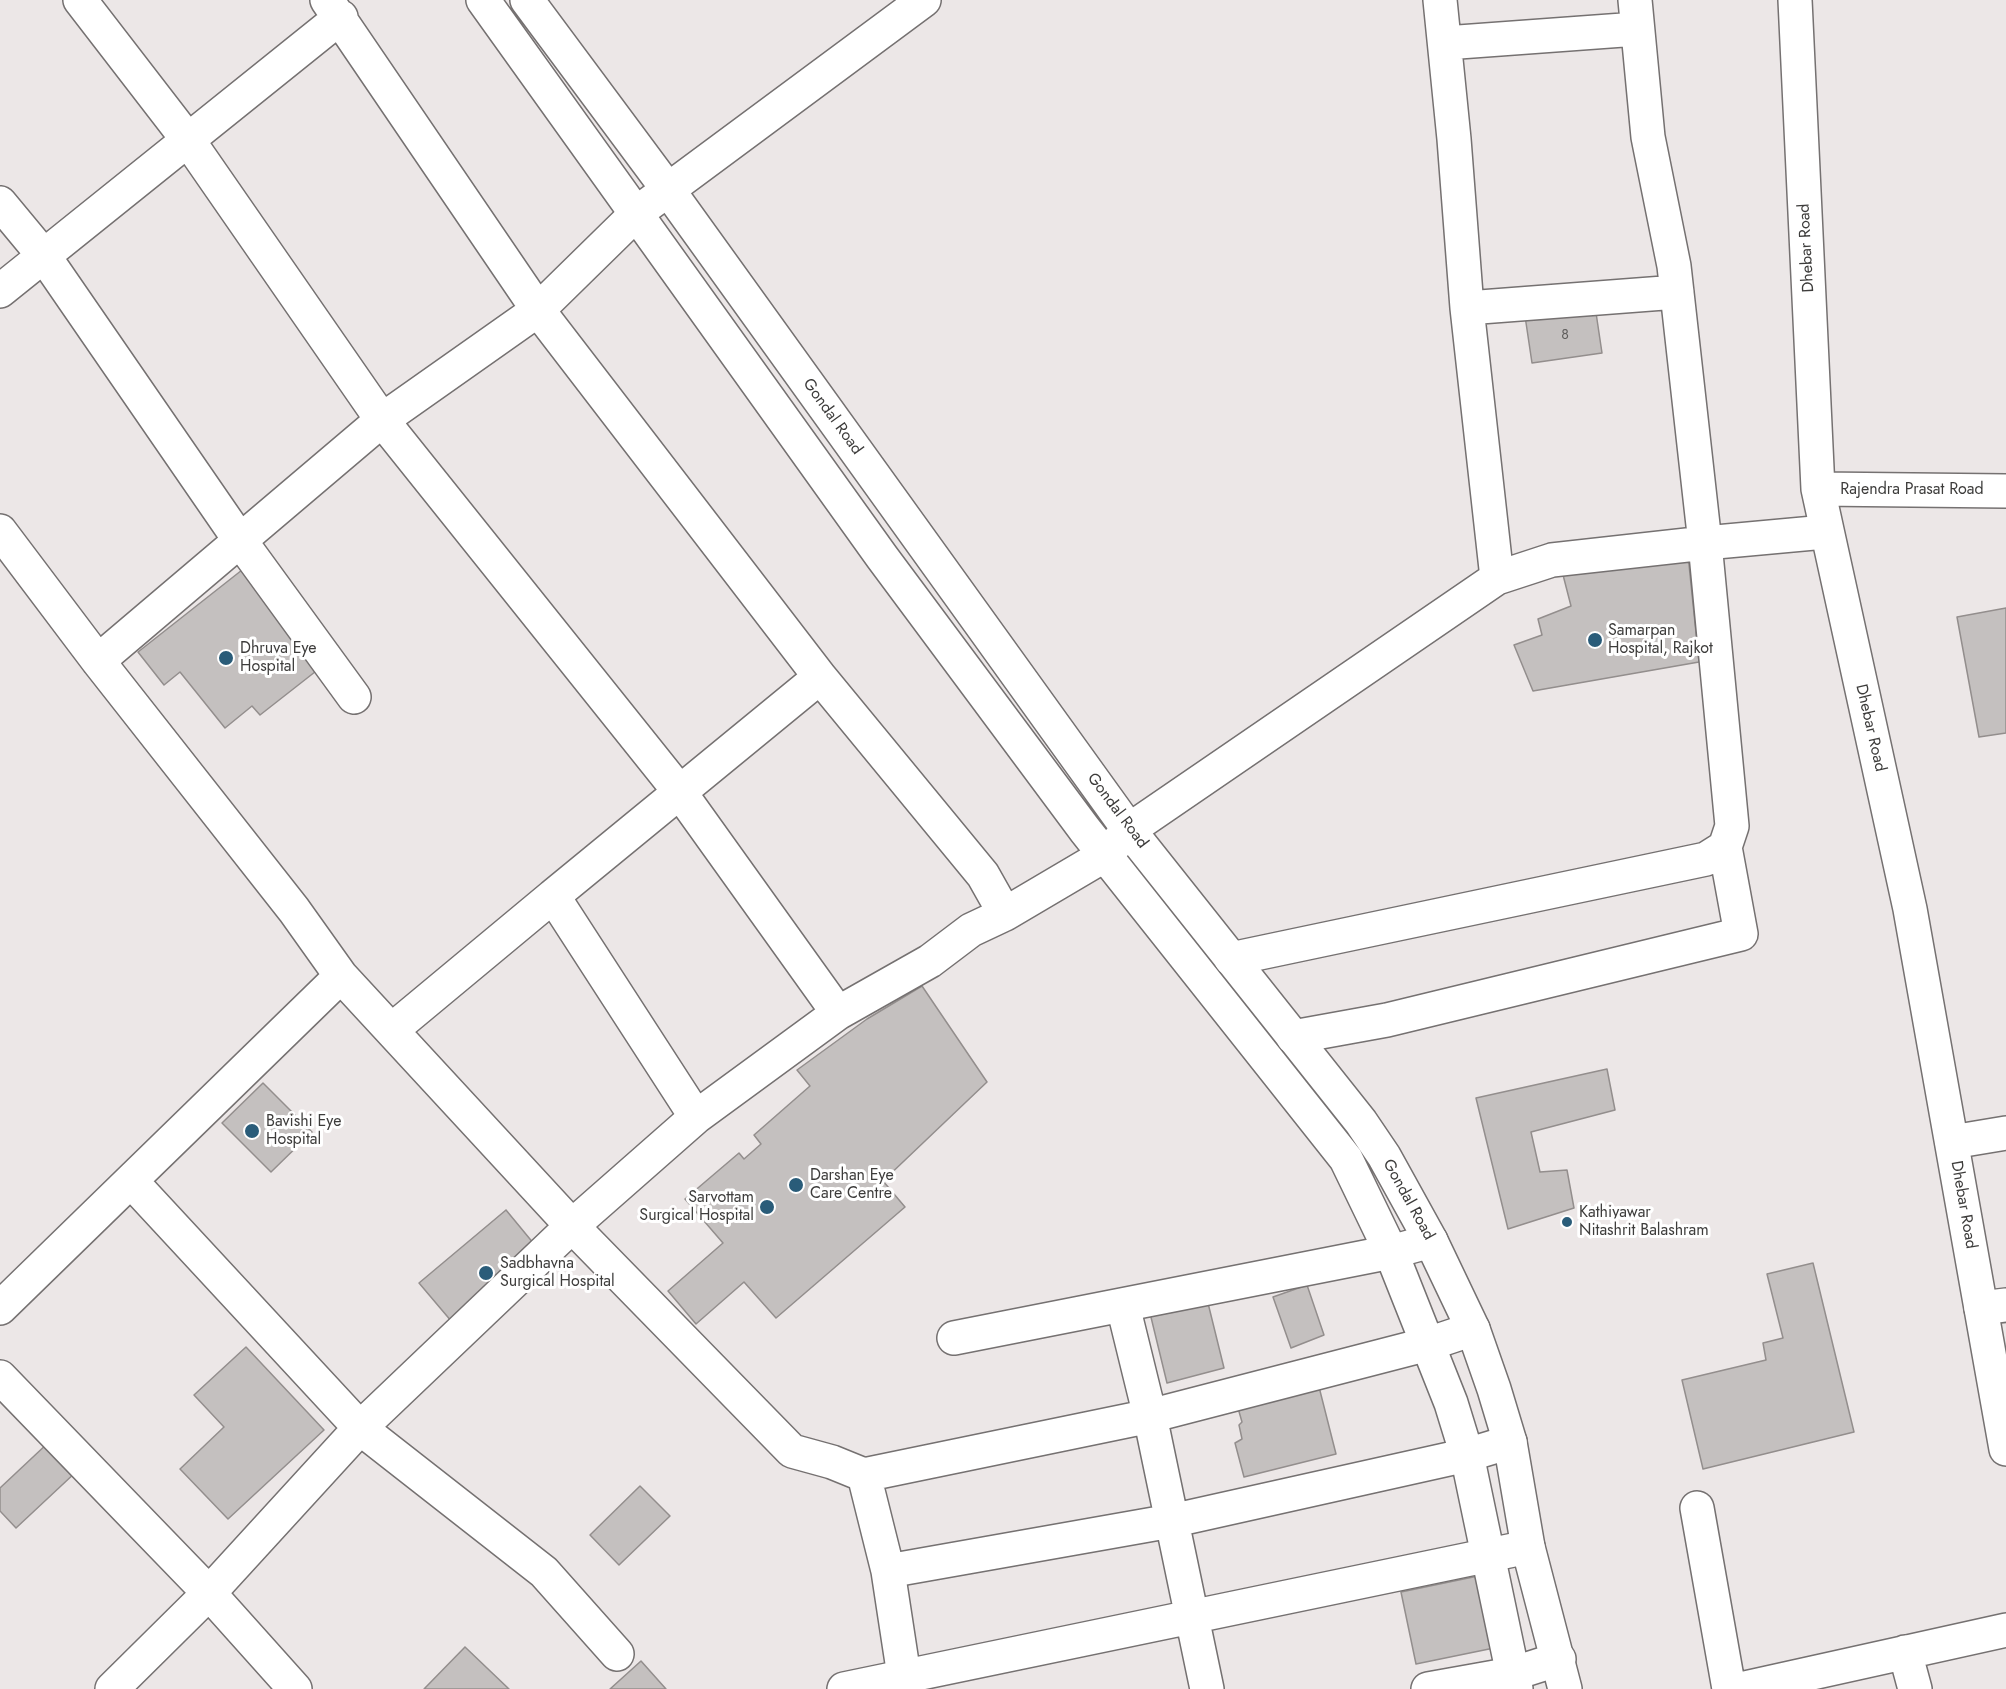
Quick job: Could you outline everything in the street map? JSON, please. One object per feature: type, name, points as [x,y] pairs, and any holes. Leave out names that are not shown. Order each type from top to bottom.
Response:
[{"type":"street","points":[[80,0],[188,140],[382,420],[679,791],[838,1013]]},
{"type":"street","points":[[483,0],[638,212],[882,557],[1105,855],[1267,1062],[1321,1124],[1346,1159],[1391,1252],[1451,1403],[1467,1455],[1514,1681]]},
{"type":"street","name":"Gondal Road","points":[[527,0],[669,190],[1129,830],[1361,1122],[1431,1240],[1473,1329],[1510,1442],[1528,1547],[1562,1674]]},
{"type":"street","points":[[98,662],[239,539],[382,420],[538,310],[638,212],[924,0]]},
{"type":"street","points":[[1440,0],[1467,308],[1497,578]]},
{"type":"street","name":"Dhebar Road","points":[[1795,0],[1818,489],[1910,909],[1952,1142],[1994,1306],[2006,1449]]},
{"type":"street","points":[[0,291],[188,140],[334,8],[538,310],[820,677],[983,875],[1005,914]]},
{"type":"street","points":[[1293,1037],[1387,1020],[1741,934],[1725,847],[1732,826],[1705,543],[1677,292],[1648,137],[1636,14],[1445,43]]},
{"type":"street","points":[[0,202],[44,256],[239,539],[354,697]]},
{"type":"street","points":[[1467,308],[1677,292]]},
{"type":"street","name":"Rajendra Prasat Road","points":[[1818,489],[2006,491]]},
{"type":"street","points":[[0,531],[98,662],[294,910],[341,976],[393,1029],[572,1226],[792,1451],[832,1462],[864,1475],[1150,1416],[1428,1344],[1473,1329]]},
{"type":"street","points":[[112,1689],[209,1593],[360,1428],[572,1226],[696,1117],[838,1013],[930,961],[971,930],[1005,914],[1105,855],[1129,830],[1497,578],[1552,560],[1826,532]]},
{"type":"street","points":[[393,1029],[820,677]]},
{"type":"street","points":[[1231,959],[1706,859],[1725,847]]},
{"type":"street","points":[[553,896],[696,1117]]},
{"type":"street","points":[[0,1308],[341,976]]},
{"type":"street","points":[[1952,1142],[2006,1133]]},
{"type":"street","points":[[131,1181],[360,1428],[544,1572],[617,1654]]},
{"type":"street","points":[[954,1338],[1391,1252],[1431,1240]]},
{"type":"street","points":[[1123,1306],[1150,1416],[1207,1689]]},
{"type":"street","points":[[0,1377],[209,1593],[295,1689]]},
{"type":"street","points":[[888,1571],[1171,1521],[1467,1455],[1510,1442]]},
{"type":"street","points":[[864,1475],[888,1571],[905,1684]]},
{"type":"street","points":[[1696,1508],[1729,1689]]},
{"type":"street","points":[[844,1689],[905,1684],[1191,1618],[1528,1547]]},
{"type":"street","points":[[1740,1689],[2006,1630]]},
{"type":"street","points":[[1905,1652],[1915,1689]]},
{"type":"street","points":[[1428,1689],[1562,1674]]},
{"type":"building","points":[[1595,306],[1602,353],[1532,363],[1525,316]]},
{"type":"building","points":[[1688,555],[1699,662],[1533,691],[1514,645],[1542,635],[1538,619],[1571,606],[1562,571]]},
{"type":"building","points":[[242,570],[320,668],[260,715],[252,706],[225,728],[180,672],[164,685],[138,652]]},
{"type":"building","points":[[2006,608],[2006,733],[1979,737],[1957,617]]},
{"type":"building","points":[[922,986],[987,1082],[883,1181],[905,1207],[776,1318],[744,1282],[696,1324],[668,1291],[723,1243],[685,1199],[739,1153],[744,1159],[761,1144],[754,1135],[810,1086],[797,1070],[867,1019]]},
{"type":"building","points":[[1607,1069],[1615,1110],[1531,1132],[1540,1172],[1567,1170],[1574,1208],[1508,1229],[1476,1098]]},
{"type":"building","points":[[263,1083],[312,1132],[271,1172],[222,1123]]},
{"type":"building","points":[[506,1210],[539,1250],[452,1322],[419,1283]]},
{"type":"building","points":[[1813,1263],[1854,1432],[1703,1469],[1682,1380],[1766,1360],[1763,1343],[1783,1338],[1767,1274]]},
{"type":"building","points":[[1307,1285],[1324,1335],[1291,1348],[1273,1297]]},
{"type":"building","points":[[1206,1295],[1224,1368],[1167,1383],[1149,1309]]},
{"type":"building","points":[[246,1347],[324,1430],[228,1519],[180,1469],[224,1427],[194,1395]]},
{"type":"building","points":[[1317,1379],[1336,1454],[1244,1477],[1235,1443],[1242,1439],[1239,1425],[1242,1422],[1236,1401]]},
{"type":"building","points":[[49,1442],[77,1471],[16,1528],[0,1511],[0,1488]]},
{"type":"building","points":[[640,1486],[670,1516],[619,1565],[590,1535]]},
{"type":"building","points":[[1478,1576],[1494,1648],[1416,1664],[1401,1592]]},
{"type":"building","points":[[465,1647],[509,1689],[424,1689]]},
{"type":"building","points":[[641,1661],[666,1689],[610,1689]]},
{"type":"place","name":"Samarpan Hospital, Rajkot","points":[[1595,640]]},
{"type":"place","name":"Dhruva Eye Hospital","points":[[226,658]]},
{"type":"place","name":"Bavishi Eye Hospital","points":[[252,1131]]},
{"type":"place","name":"Darshan Eye Care Centre","points":[[796,1185]]},
{"type":"place","name":"Sarvottam Surgical Hospital","points":[[767,1207]]},
{"type":"place","name":"Kathiyawar Nitashrit Balashram","points":[[1567,1222]]},
{"type":"place","name":"Sadbhavna Surgical Hospital","points":[[486,1273]]}]
